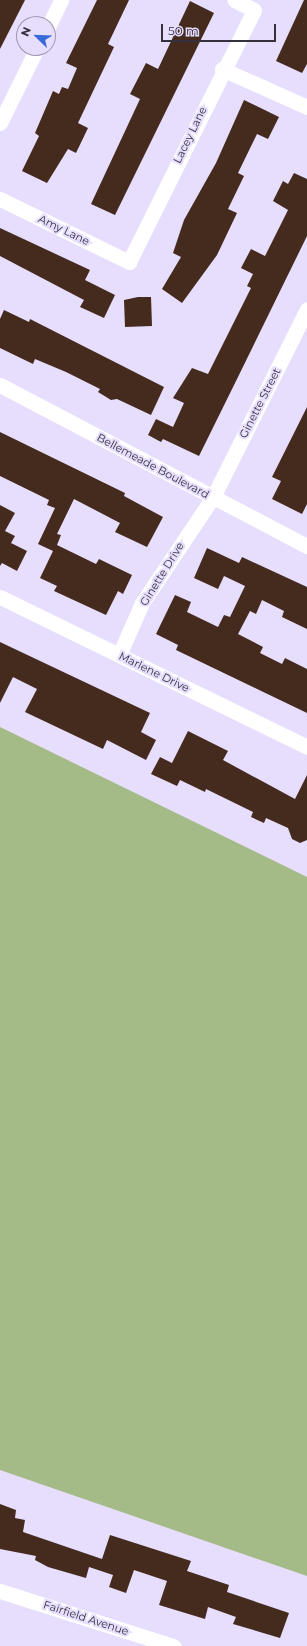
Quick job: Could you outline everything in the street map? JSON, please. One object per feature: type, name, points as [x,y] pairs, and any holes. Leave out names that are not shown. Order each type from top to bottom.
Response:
[{"type":"street","points":[[53,16],[61,0]]},
{"type":"street","name":"Lacey Lane","points":[[129,262],[222,69],[254,10],[234,0]]},
{"type":"street","points":[[0,122],[33,56]]},
{"type":"street","points":[[222,69],[307,107]]},
{"type":"street","name":"Amy Lane","points":[[0,199],[129,262]]},
{"type":"street","name":"Ginette Street","points":[[212,497],[307,309]]},
{"type":"street","name":"Bellemeade Boulevard","points":[[0,385],[307,546]]},
{"type":"street","name":"Ginette Drive","points":[[119,655],[142,603],[212,497]]},
{"type":"street","name":"Marlene Drive","points":[[0,597],[307,747]]},
{"type":"street","name":"Fairfield Avenue","points":[[0,1591],[173,1646]]},
{"type":"green space","points":[[0,727],[307,877],[307,1576],[0,1470]]},
{"type":"building","points":[[0,0],[25,0],[16,16],[0,49]]},
{"type":"building","points":[[97,0],[129,0],[108,44],[114,47],[78,123],[88,128],[76,153],[68,149],[47,183],[22,171],[39,136],[35,133],[53,91],[59,94],[62,87],[68,89],[77,68],[66,63]]},
{"type":"building","points":[[304,0],[307,0],[307,64],[302,73],[276,61]]},
{"type":"building","points":[[190,1],[214,13],[115,215],[91,204],[140,99],[130,94],[146,63],[158,69]]},
{"type":"building","points":[[244,100],[279,117],[268,139],[257,134],[238,173],[244,176],[228,209],[237,213],[217,255],[182,303],[162,289],[181,257],[173,253],[184,220],[216,163]]},
{"type":"building","points":[[294,173],[307,179],[307,236],[199,456],[163,439],[161,442],[148,435],[156,419],[173,427],[184,403],[173,398],[192,368],[208,374],[251,288],[247,286],[253,274],[241,268],[251,249],[265,256],[288,210],[273,201],[283,181],[288,184]]},
{"type":"building","points":[[0,228],[90,270],[85,280],[115,295],[104,318],[80,307],[84,300],[0,256]]},
{"type":"building","points":[[138,297],[151,297],[152,326],[125,327],[124,300]]},
{"type":"building","points":[[4,310],[29,322],[30,319],[164,387],[151,415],[117,399],[111,400],[98,392],[100,389],[66,372],[35,359],[33,364],[0,348],[0,319]]},
{"type":"building","points":[[307,407],[307,504],[302,514],[272,499],[281,481],[272,477]]},
{"type":"building","points":[[0,432],[125,493],[124,496],[163,517],[147,547],[115,532],[120,523],[74,499],[57,534],[61,535],[57,545],[96,564],[99,559],[132,575],[123,594],[118,591],[106,615],[54,591],[57,586],[40,578],[53,551],[38,544],[55,508],[47,505],[49,500],[0,476]]},
{"type":"building","points":[[0,505],[15,513],[5,531],[15,536],[11,543],[27,551],[17,571],[2,563],[0,566]]},
{"type":"building","points":[[207,548],[239,563],[242,557],[307,587],[307,629],[282,617],[284,611],[262,600],[256,614],[250,611],[238,634],[263,647],[260,653],[282,664],[285,658],[307,669],[307,713],[176,650],[178,645],[156,634],[175,595],[191,602],[187,612],[218,627],[224,615],[230,617],[245,586],[224,576],[218,589],[194,578]]},
{"type":"building","points":[[0,642],[150,713],[141,732],[156,740],[146,760],[107,740],[103,749],[25,712],[37,689],[13,677],[0,703]]},
{"type":"building","points":[[188,731],[228,751],[223,760],[295,799],[307,775],[307,840],[300,843],[292,839],[288,828],[266,818],[264,823],[251,817],[253,812],[206,789],[205,792],[180,780],[177,786],[151,774],[160,757],[172,763]]},
{"type":"building","points":[[0,1504],[16,1510],[15,1518],[25,1520],[23,1532],[102,1559],[110,1535],[191,1561],[187,1571],[229,1585],[227,1592],[289,1613],[280,1638],[233,1624],[236,1617],[208,1607],[205,1619],[159,1605],[167,1581],[134,1570],[126,1593],[109,1587],[113,1575],[89,1567],[86,1578],[48,1567],[35,1560],[36,1556],[0,1549]]}]
